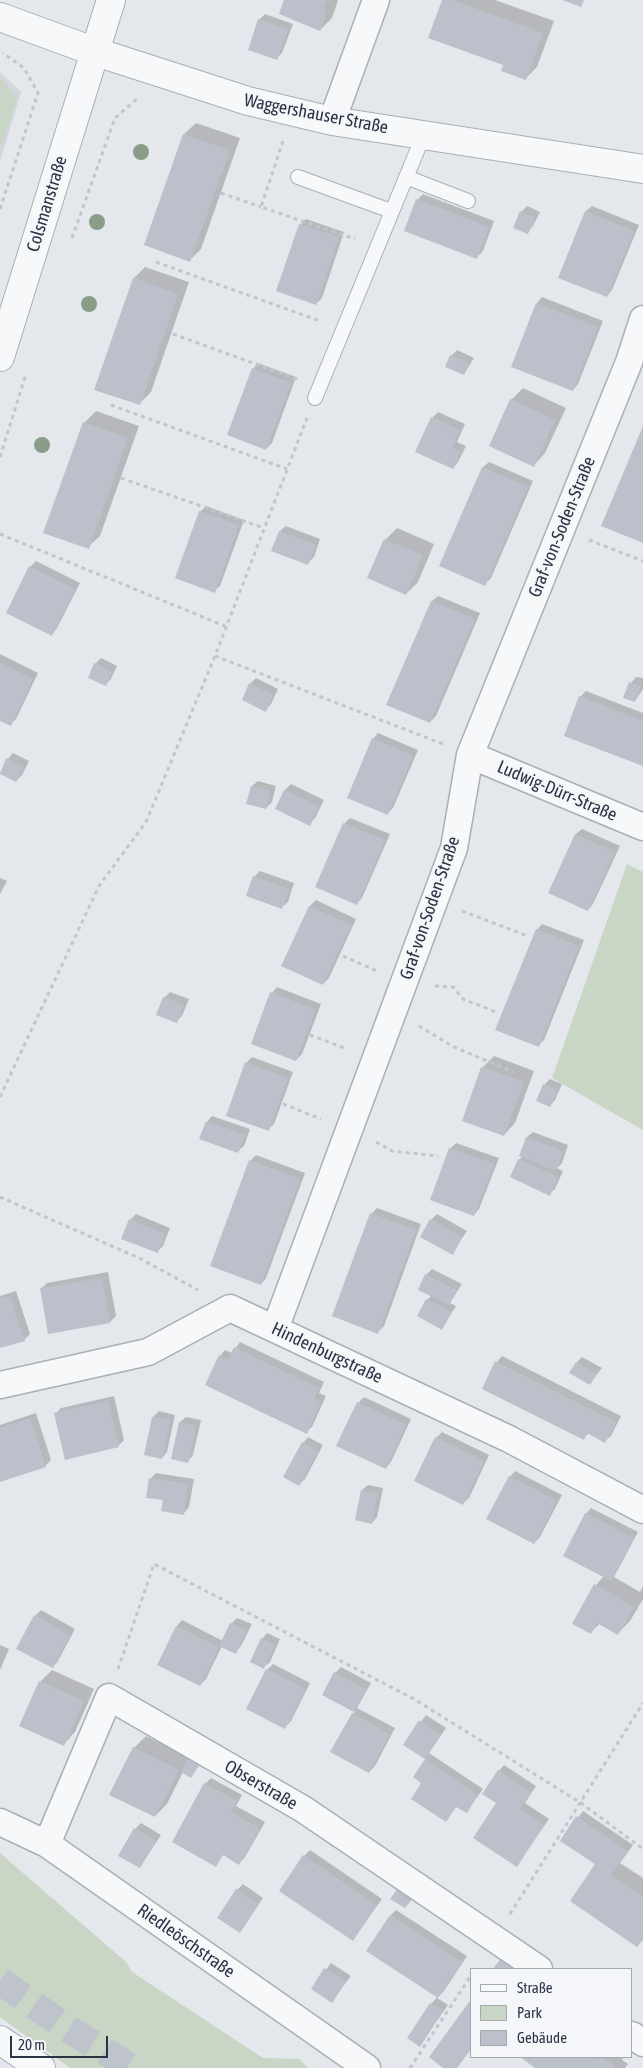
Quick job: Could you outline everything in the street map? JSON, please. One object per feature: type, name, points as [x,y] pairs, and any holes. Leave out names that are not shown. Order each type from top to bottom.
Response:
[{"type":"street","name":"Colsmanstraße","points":[[0,357],[110,0]]},
{"type":"street","points":[[332,121],[376,0]]},
{"type":"street","name":"Waggershauser Straße","points":[[0,17],[93,51],[248,101],[332,121],[643,168]]},
{"type":"street","name":"Graf-von-Soden-Straße","points":[[276,1329],[456,842],[470,755],[629,362],[643,319]]},
{"type":"street","name":"Ludwig-Dürr-Straße","points":[[470,755],[643,827]]},
{"type":"street","points":[[0,1385],[148,1352],[230,1308]]},
{"type":"street","name":"Hindenburgstraße","points":[[230,1308],[509,1439],[643,1510]]},
{"type":"street","points":[[47,1844],[108,1698]]},
{"type":"street","name":"Obserstraße","points":[[108,1698],[303,1809],[539,1968]]},
{"type":"street","name":"Riedleöschstraße","points":[[0,1822],[47,1844],[367,2068]]},
{"type":"street","points":[[0,2040],[41,2068]]},
{"type":"lane","points":[[317,393],[424,134]]},
{"type":"lane","points":[[298,177],[391,211]]},
{"type":"lane","points":[[406,177],[468,201]]},
{"type":"path","points":[[0,52],[24,68],[38,93],[0,209]]},
{"type":"path","points":[[114,118],[142,95]]},
{"type":"path","points":[[221,193],[261,207]]},
{"type":"path","points":[[156,262],[343,329]]},
{"type":"path","points":[[0,1097],[99,886],[146,822],[215,656],[225,626],[317,393],[173,334]]},
{"type":"path","points":[[111,406],[287,469]]},
{"type":"path","points":[[121,478],[264,528]]},
{"type":"path","points":[[561,529],[643,561]]},
{"type":"path","points":[[0,534],[225,626]]},
{"type":"path","points":[[215,656],[470,755]]},
{"type":"path","points":[[434,900],[525,935]]},
{"type":"path","points":[[343,956],[405,978],[434,986],[453,987],[464,999],[496,1012]]},
{"type":"path","points":[[394,1011],[452,1046],[512,1072]]},
{"type":"path","points":[[310,1035],[375,1059]]},
{"type":"path","points":[[0,1197],[139,1258],[230,1308]]},
{"type":"path","points":[[108,1698],[154,1564],[414,1699],[581,1803],[643,1848]]},
{"type":"path","points":[[495,1938],[643,1703]]},
{"type":"path","points":[[410,2068],[470,1977]]},
{"type":"shaded area","points":[[0,72],[21,92],[0,162]]},
{"type":"green space","points":[[0,77],[17,99],[0,150]]},
{"type":"green space","points":[[627,864],[643,872],[643,1130],[552,1078]]},
{"type":"green space","points":[[0,1853],[126,1962],[132,1972],[263,2058],[300,2059],[308,2068],[70,2068],[0,2017]]},
{"type":"building","points":[[284,0],[327,0],[323,9],[327,11],[320,31],[279,14]]},
{"type":"building","points":[[442,0],[452,0],[543,33],[526,80],[501,71],[503,65],[428,38]]},
{"type":"building","points":[[562,0],[584,0],[581,7]]},
{"type":"building","points":[[258,19],[288,30],[277,60],[248,50]]},
{"type":"building","points":[[183,134],[230,150],[190,262],[144,245]]},
{"type":"building","points":[[416,199],[489,227],[477,259],[404,231]]},
{"type":"building","points":[[520,211],[535,218],[528,234],[513,228]]},
{"type":"building","points":[[585,211],[634,231],[607,297],[558,278]]},
{"type":"building","points":[[299,224],[339,237],[316,305],[276,291]]},
{"type":"building","points":[[133,278],[178,294],[140,405],[94,390]]},
{"type":"building","points":[[536,303],[598,327],[573,391],[511,367]]},
{"type":"building","points":[[450,355],[469,363],[464,375],[445,367]]},
{"type":"building","points":[[252,368],[291,383],[266,450],[227,435]]},
{"type":"building","points":[[510,399],[555,420],[534,467],[489,446]]},
{"type":"building","points":[[431,417],[460,430],[452,448],[461,452],[453,469],[415,452]]},
{"type":"building","points":[[83,422],[128,438],[89,549],[43,533]]},
{"type":"building","points":[[643,426],[643,543],[601,526]]},
{"type":"building","points":[[482,467],[528,487],[485,586],[439,566]]},
{"type":"building","points":[[199,511],[239,525],[215,593],[175,578]]},
{"type":"building","points":[[279,531],[316,545],[308,565],[271,551]]},
{"type":"building","points":[[384,539],[423,555],[406,595],[367,578]]},
{"type":"building","points":[[29,566],[75,589],[52,636],[6,613]]},
{"type":"building","points":[[431,601],[475,619],[430,723],[386,705]]},
{"type":"building","points":[[0,663],[33,679],[11,726],[0,721]]},
{"type":"building","points":[[94,663],[112,672],[106,686],[88,678]]},
{"type":"building","points":[[629,682],[641,686],[635,702],[623,698]]},
{"type":"building","points":[[249,683],[273,695],[266,712],[242,700]]},
{"type":"building","points":[[579,696],[643,721],[643,766],[564,736]]},
{"type":"building","points":[[372,738],[413,756],[388,815],[347,798]]},
{"type":"building","points":[[6,758],[24,767],[16,782],[0,774]]},
{"type":"building","points":[[251,786],[271,791],[266,809],[246,804]]},
{"type":"building","points":[[284,790],[319,806],[310,826],[275,809]]},
{"type":"building","points":[[343,823],[385,840],[357,905],[315,887]]},
{"type":"building","points":[[575,834],[615,852],[588,911],[548,893]]},
{"type":"building","points":[[253,876],[289,889],[282,909],[246,896]]},
{"type":"building","points":[[309,906],[351,925],[323,985],[281,966]]},
{"type":"building","points":[[536,929],[579,946],[539,1047],[495,1030]]},
{"type":"building","points":[[270,992],[316,1010],[296,1061],[251,1044]]},
{"type":"building","points":[[163,997],[184,1005],[177,1023],[156,1015]]},
{"type":"building","points":[[245,1062],[288,1078],[269,1131],[226,1116]]},
{"type":"building","points":[[481,1067],[524,1082],[504,1136],[462,1121]]},
{"type":"building","points":[[543,1084],[557,1090],[550,1107],[536,1101]]},
{"type":"building","points":[[206,1121],[245,1135],[238,1153],[199,1139]]},
{"type":"building","points":[[526,1137],[564,1151],[556,1171],[519,1156]]},
{"type":"building","points":[[449,1148],[494,1164],[474,1216],[430,1200]]},
{"type":"building","points":[[518,1159],[558,1177],[550,1196],[510,1177]]},
{"type":"building","points":[[249,1160],[300,1179],[261,1285],[210,1266]]},
{"type":"building","points":[[370,1213],[416,1230],[378,1334],[332,1316]]},
{"type":"building","points":[[129,1219],[165,1234],[158,1253],[121,1239]]},
{"type":"building","points":[[430,1219],[462,1237],[453,1255],[420,1237]]},
{"type":"building","points":[[425,1274],[457,1290],[449,1305],[418,1290]]},
{"type":"building","points":[[102,1278],[110,1323],[48,1334],[40,1288]]},
{"type":"building","points":[[10,1296],[25,1341],[0,1348],[0,1299]]},
{"type":"building","points":[[426,1299],[452,1312],[442,1330],[417,1316]]},
{"type":"building","points":[[234,1347],[319,1388],[314,1399],[321,1402],[307,1434],[205,1385],[219,1355],[228,1360]]},
{"type":"building","points":[[495,1361],[616,1422],[605,1443],[587,1433],[584,1440],[482,1389]]},
{"type":"building","points":[[576,1362],[597,1374],[590,1385],[569,1373]]},
{"type":"building","points":[[108,1401],[119,1447],[65,1460],[54,1413]]},
{"type":"building","points":[[357,1402],[406,1425],[386,1469],[336,1446]]},
{"type":"building","points":[[152,1417],[170,1420],[162,1459],[144,1455]]},
{"type":"building","points":[[30,1418],[46,1467],[0,1482],[0,1428]]},
{"type":"building","points":[[179,1422],[196,1426],[188,1463],[171,1459]]},
{"type":"building","points":[[435,1437],[484,1461],[463,1505],[414,1481]]},
{"type":"building","points":[[302,1442],[318,1451],[299,1486],[283,1477]]},
{"type":"building","points":[[509,1476],[557,1501],[534,1544],[486,1519]]},
{"type":"building","points":[[149,1478],[188,1484],[184,1515],[161,1511],[163,1500],[146,1498]]},
{"type":"building","points":[[361,1490],[378,1493],[372,1524],[355,1520]]},
{"type":"building","points":[[585,1513],[634,1538],[611,1581],[563,1556]]},
{"type":"building","points":[[594,1584],[634,1607],[618,1635],[597,1623],[591,1634],[572,1624]]},
{"type":"building","points":[[34,1615],[70,1635],[53,1668],[16,1649]]},
{"type":"building","points":[[230,1623],[247,1630],[236,1654],[219,1646]]},
{"type":"building","points":[[176,1626],[219,1647],[200,1686],[157,1665]]},
{"type":"building","points":[[261,1638],[275,1645],[264,1669],[250,1662]]},
{"type":"building","points":[[266,1669],[306,1689],[285,1729],[246,1709]]},
{"type":"building","points":[[334,1672],[367,1689],[354,1712],[322,1695]]},
{"type":"building","points":[[39,1681],[84,1701],[64,1746],[19,1726]]},
{"type":"building","points":[[352,1713],[390,1734],[369,1773],[330,1752]]},
{"type":"building","points":[[419,1720],[441,1735],[425,1759],[403,1745]]},
{"type":"building","points":[[133,1747],[179,1770],[155,1817],[109,1795]]},
{"type":"building","points":[[188,1759],[199,1765],[191,1778],[181,1772]]},
{"type":"building","points":[[425,1759],[478,1795],[467,1813],[456,1807],[446,1822],[411,1799],[421,1783],[413,1777]]},
{"type":"building","points":[[498,1770],[531,1792],[520,1809],[544,1825],[517,1867],[473,1838],[496,1803],[482,1794]]},
{"type":"building","points":[[204,1783],[237,1801],[231,1812],[260,1828],[239,1865],[223,1855],[216,1867],[172,1842]]},
{"type":"building","points":[[576,1816],[628,1851],[611,1875],[643,1897],[643,1939],[637,1947],[570,1901],[595,1864],[560,1841]]},
{"type":"building","points":[[134,1828],[156,1841],[140,1868],[118,1856]]},
{"type":"building","points":[[303,1855],[377,1905],[353,1941],[279,1891]]},
{"type":"building","points":[[398,1888],[413,1898],[405,1908],[390,1899]]},
{"type":"building","points":[[236,1889],[259,1904],[240,1933],[217,1918]]},
{"type":"building","points":[[390,1915],[462,1962],[438,1998],[366,1951]]},
{"type":"building","points":[[502,1957],[517,1968],[494,1968]]},
{"type":"building","points":[[324,1968],[346,1982],[332,2003],[311,1989]]},
{"type":"building","points":[[470,2001],[470,2051],[457,2068],[443,2068],[429,2057]]},
{"type":"building","points":[[430,2003],[443,2011],[420,2047],[407,2038]]},
{"type":"building","points":[[521,2058],[592,2058],[595,2060],[596,2058],[603,2058],[615,2066],[614,2068],[535,2068]]},
{"type":"tunnel","points":[[0,1981],[67,2028],[132,2068]]}]
